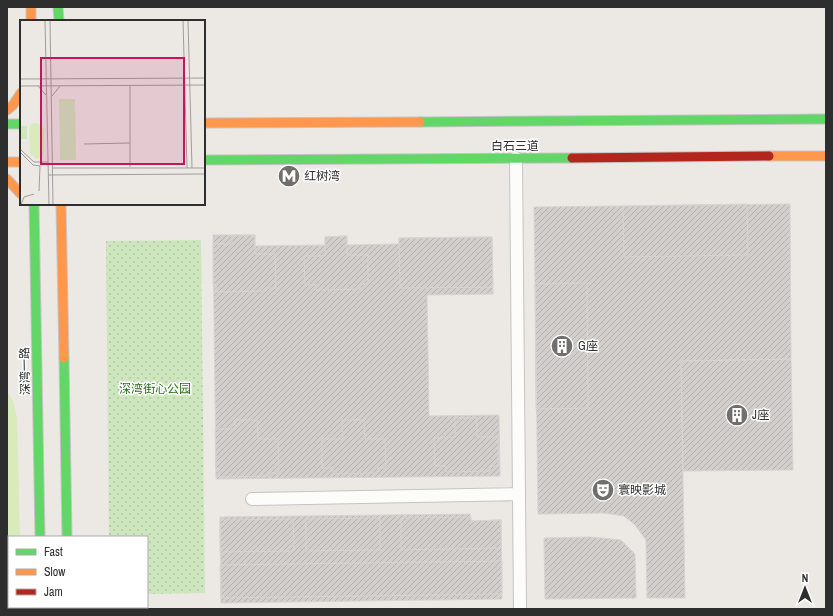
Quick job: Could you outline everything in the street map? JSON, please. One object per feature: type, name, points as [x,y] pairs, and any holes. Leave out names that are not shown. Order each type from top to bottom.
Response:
[{"type":"street","points":[[30,7],[31,20]]},
{"type":"street","points":[[58,7],[58,20]]},
{"type":"street","points":[[7,110],[13,105],[20,94]]},
{"type":"street","name":"白石三道","points":[[205,123],[826,119]]},
{"type":"street","points":[[7,124],[20,124]]},
{"type":"street","name":"白石三道","points":[[205,160],[826,156]]},
{"type":"street","points":[[516,158],[520,609]]},
{"type":"street","points":[[7,162],[20,162]]},
{"type":"street","points":[[7,179],[20,193]]},
{"type":"street","points":[[26,205],[34,226]]},
{"type":"street","name":"深湾一路","points":[[34,205],[40,536]]},
{"type":"street","points":[[61,205],[67,536]]},
{"type":"street","points":[[62,235],[71,205]]},
{"type":"street","points":[[252,499],[519,494]]},
{"type":"street","points":[[7,608],[41,608]]},
{"type":"green space","name":"深湾街心公园","points":[[201,240],[205,593],[148,594],[148,536],[109,536],[106,241]]},
{"type":"green space","points":[[7,392],[13,401],[17,418],[20,536],[8,536],[7,577]]},
{"type":"building","points":[[747,204],[748,255],[624,257],[623,206]]},
{"type":"building","points":[[790,204],[791,359],[681,361],[685,598],[647,598],[646,540],[635,525],[624,516],[603,513],[538,514],[534,207]]},
{"type":"building","points":[[213,235],[255,235],[255,246],[325,245],[325,237],[347,236],[347,245],[399,244],[399,238],[492,237],[493,294],[427,295],[429,416],[499,415],[500,476],[216,479]]},
{"type":"building","points":[[232,235],[255,235],[255,254],[275,254],[276,288],[266,288],[266,291],[216,292],[216,284],[213,284],[213,244],[232,244]]},
{"type":"building","points":[[347,236],[347,255],[368,255],[368,284],[360,284],[360,289],[316,290],[316,285],[305,285],[304,256],[325,256],[325,237]]},
{"type":"building","points":[[492,237],[493,287],[400,288],[399,238]]},
{"type":"building","name":"G座","points":[[587,283],[588,408],[536,409],[535,284]]},
{"type":"building","name":"J座","points":[[791,359],[793,470],[683,471],[681,361]]},
{"type":"building","points":[[455,418],[477,418],[477,437],[498,437],[498,466],[490,466],[490,471],[446,472],[446,466],[435,466],[434,438],[455,437]]},
{"type":"building","points":[[235,420],[257,420],[258,439],[278,439],[279,473],[269,473],[269,476],[219,477],[219,469],[216,469],[215,429],[235,429]]},
{"type":"building","points":[[342,420],[364,420],[365,439],[385,439],[386,468],[378,468],[378,473],[333,474],[333,468],[322,468],[322,439],[343,439]]},
{"type":"building","points":[[470,514],[471,521],[501,520],[502,599],[221,603],[220,517]]},
{"type":"building","points":[[471,517],[471,521],[501,520],[501,548],[401,550],[401,518]]},
{"type":"building","points":[[380,518],[380,550],[306,551],[306,519]]},
{"type":"building","points":[[293,519],[294,551],[220,552],[220,520]]},
{"type":"building","points":[[591,537],[621,540],[635,554],[636,598],[545,599],[544,538]]},
{"type":"building","points":[[502,561],[502,594],[221,598],[220,565]]},
{"type":"traffic: fast","points":[[58,7],[59,20]]},
{"type":"traffic: fast","points":[[420,122],[826,119]]},
{"type":"traffic: fast","points":[[7,124],[20,124]]},
{"type":"traffic: fast","points":[[205,160],[572,158]]},
{"type":"traffic: fast","points":[[34,205],[40,536]]},
{"type":"traffic: fast","points":[[64,358],[67,536]]},
{"type":"traffic: slow","points":[[31,7],[31,20]]},
{"type":"traffic: slow","points":[[7,110],[13,105],[20,94]]},
{"type":"traffic: slow","points":[[205,123],[420,122]]},
{"type":"traffic: slow","points":[[769,156],[826,156]]},
{"type":"traffic: slow","points":[[7,162],[20,162]]},
{"type":"traffic: slow","points":[[7,179],[20,193]]},
{"type":"traffic: slow","points":[[61,205],[64,358]]},
{"type":"traffic: jam","points":[[572,158],[769,156]]},
{"type":"place","name":"红树湾","points":[[289,176]]},
{"type":"place","name":"G座","points":[[562,346]]},
{"type":"place","name":"J座","points":[[737,415]]},
{"type":"place","name":"寰映影城","points":[[603,490]]}]
